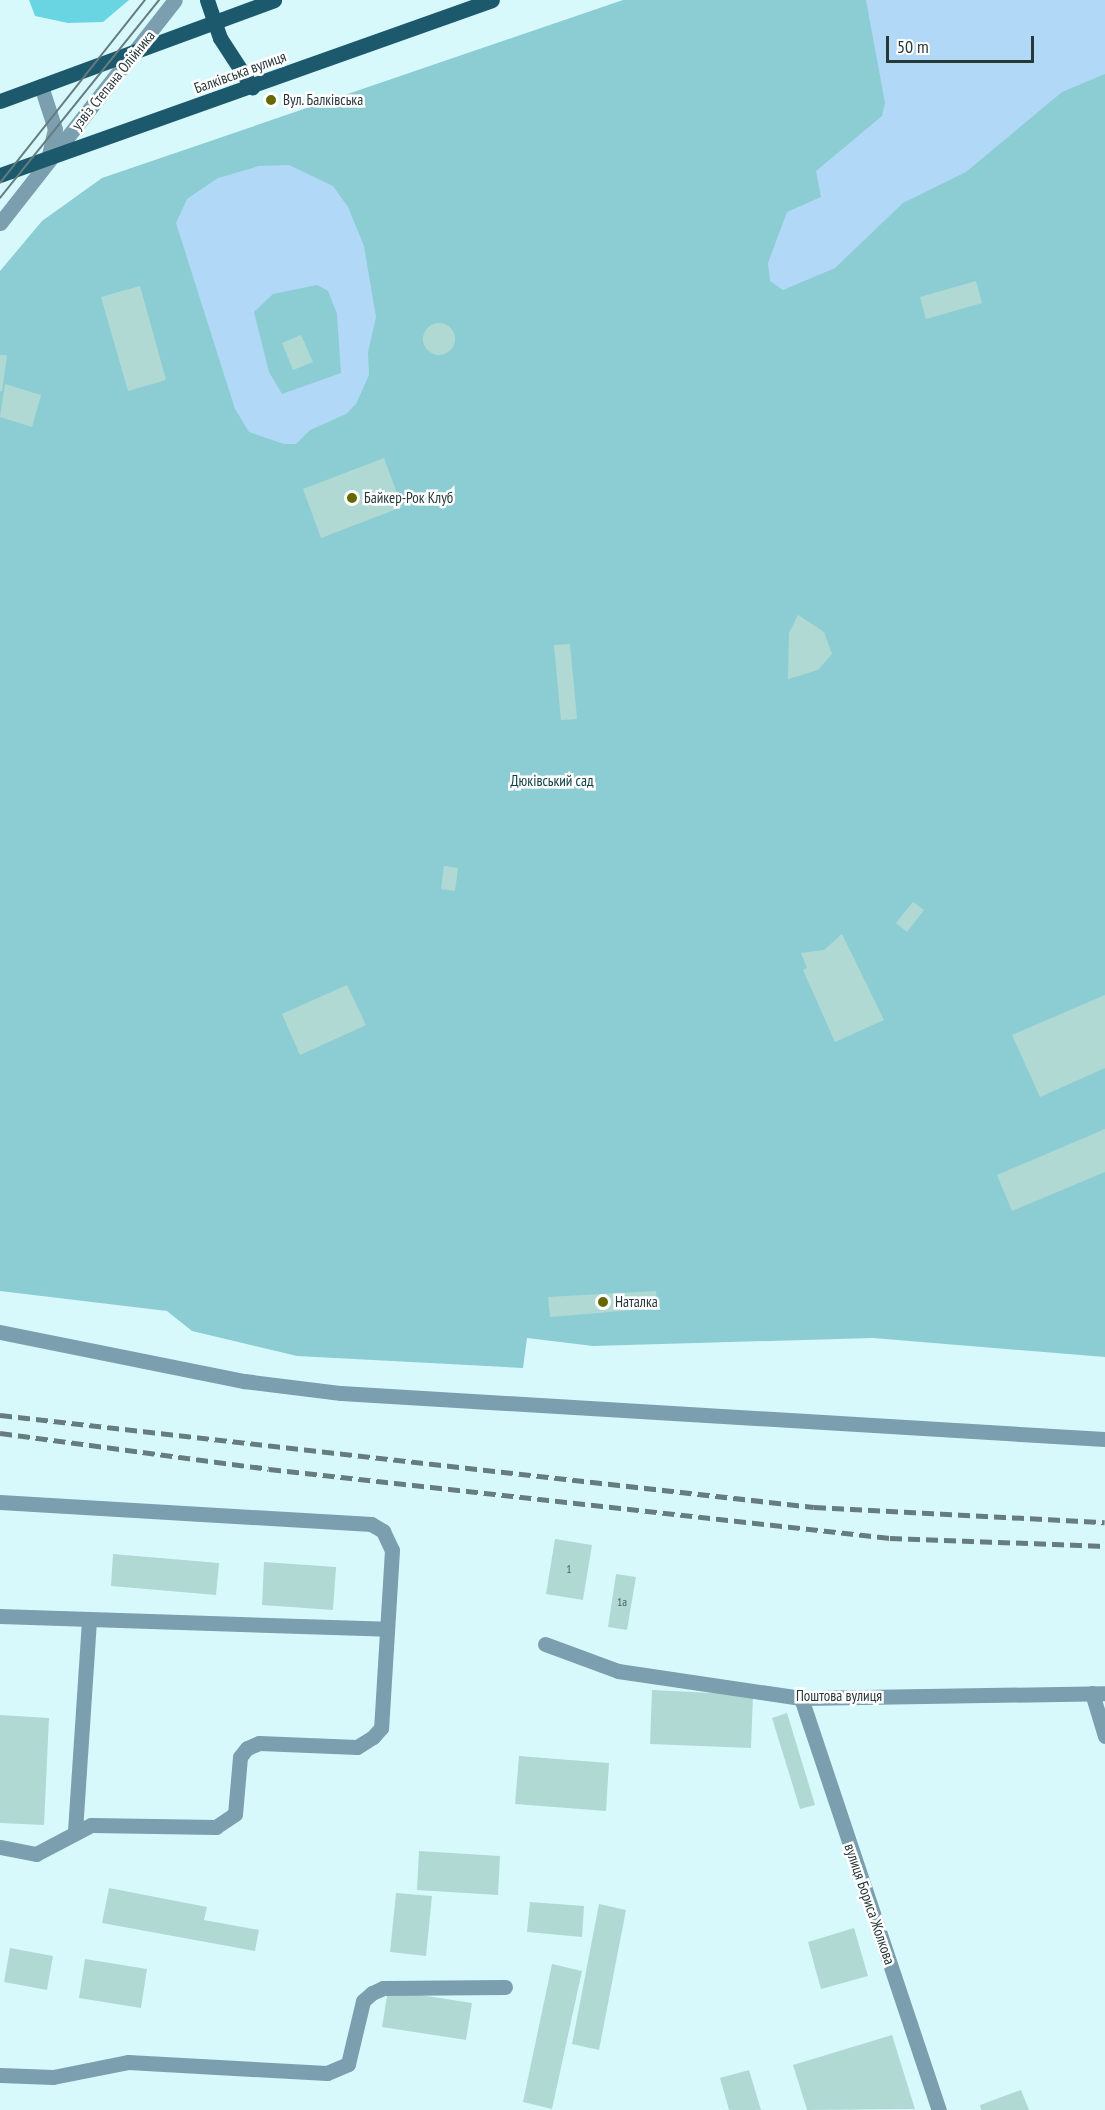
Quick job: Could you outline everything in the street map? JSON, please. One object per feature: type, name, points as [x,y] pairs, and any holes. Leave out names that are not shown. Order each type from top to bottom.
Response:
[{"type":"main road","points":[[207,0],[213,21],[252,87]]},
{"type":"main road","points":[[0,101],[274,0]]},
{"type":"main road","name":"Балківська вулиця","points":[[0,175],[492,0]]},
{"type":"street","name":"узвіз Степана Олійника","points":[[0,223],[48,159],[142,47],[175,0]]},
{"type":"street","points":[[41,86],[56,129],[48,159]]},
{"type":"street","points":[[0,1332],[244,1382],[341,1393],[1105,1439]]},
{"type":"street","points":[[0,1502],[371,1524],[382,1531],[392,1550],[381,1728],[373,1737],[357,1747],[259,1743],[247,1748],[240,1757],[235,1814],[216,1827],[92,1825],[75,1831],[62,1844],[36,1854],[0,1847]]},
{"type":"street","points":[[0,1616],[387,1629]]},
{"type":"street","points":[[75,1831],[89,1620]]},
{"type":"street","name":"Поштова вулиця","points":[[545,1644],[618,1671],[801,1698],[1099,1693]]},
{"type":"street","points":[[1099,1693],[1105,1736]]},
{"type":"street","name":"вулиця Бориса Жолкова","points":[[801,1698],[939,2110]]},
{"type":"street","points":[[0,2075],[53,2077],[128,2062],[327,2073],[348,2064],[363,2001],[372,1993],[383,1988],[505,1987]]},
{"type":"green space","name":"Дюківський сад","points":[[623,0],[1105,0],[1105,1357],[873,1338],[593,1346],[527,1338],[523,1368],[297,1356],[192,1331],[167,1311],[0,1291],[0,271],[42,221],[102,178]]},
{"type":"shaded area","points":[[29,0],[129,0],[103,22],[68,23],[35,16]]},
{"type":"shaded area","points":[[866,0],[1105,0],[1105,74],[1062,92],[966,172],[903,203],[835,268],[783,290],[770,281],[768,263],[787,212],[821,197],[816,171],[882,116],[885,103]]},
{"type":"shaded area","points":[[289,165],[333,186],[348,207],[364,246],[376,317],[368,352],[369,375],[356,404],[346,414],[310,430],[296,444],[284,444],[249,432],[235,409],[176,223],[187,199],[218,178],[259,166]],"holes":[[[317,285],[328,291],[337,314],[341,373],[282,394],[269,372],[254,312],[273,294]]]},
{"type":"building","points":[[976,281],[982,303],[926,319],[920,297]]},
{"type":"building","points":[[140,286],[166,380],[128,391],[101,297]]},
{"type":"building","points":[[439,323],[450,328],[455,339],[450,350],[439,355],[428,350],[423,339],[428,328]]},
{"type":"building","points":[[301,335],[313,362],[293,370],[282,343]]},
{"type":"building","points":[[0,355],[7,355],[2,391],[0,391]]},
{"type":"building","points":[[5,384],[41,395],[32,427],[0,417]]},
{"type":"building","name":"Байкер-Рок Клуб","points":[[384,458],[402,507],[321,538],[303,489]]},
{"type":"building","points":[[798,615],[824,632],[832,654],[818,670],[788,679],[789,633]]},
{"type":"building","points":[[570,644],[577,719],[561,720],[554,645]]},
{"type":"building","points":[[444,866],[458,868],[455,891],[441,889]]},
{"type":"building","points":[[913,902],[924,910],[907,932],[896,923]]},
{"type":"building","points":[[842,934],[884,1020],[835,1042],[803,970],[807,968],[801,953],[824,950]]},
{"type":"building","points":[[347,985],[366,1025],[300,1055],[282,1014]]},
{"type":"building","points":[[1105,995],[1105,1068],[1040,1097],[1012,1035]]},
{"type":"building","points":[[1105,1129],[1105,1172],[1012,1211],[997,1175]]},
{"type":"building","name":"Наталка","points":[[656,1291],[657,1308],[550,1317],[548,1297]]},
{"type":"building","points":[[555,1539],[592,1545],[583,1600],[546,1594]]},
{"type":"building","points":[[113,1554],[219,1563],[216,1595],[111,1586]]},
{"type":"building","points":[[264,1562],[336,1567],[333,1610],[262,1605]]},
{"type":"building","points":[[616,1574],[636,1577],[627,1630],[608,1627]]},
{"type":"building","points":[[652,1690],[753,1695],[751,1748],[650,1744]]},
{"type":"building","points":[[787,1713],[815,1805],[800,1809],[772,1718]]},
{"type":"building","points":[[0,1715],[49,1718],[44,1825],[0,1823]]},
{"type":"building","points":[[519,1756],[609,1763],[606,1811],[515,1804]]},
{"type":"building","points":[[419,1851],[500,1856],[498,1895],[417,1890]]},
{"type":"building","points":[[109,1888],[207,1907],[204,1920],[259,1930],[255,1951],[102,1923]]},
{"type":"building","points":[[396,1893],[432,1896],[426,1956],[390,1952]]},
{"type":"building","points":[[530,1902],[584,1906],[582,1937],[527,1932]]},
{"type":"building","points":[[599,1904],[626,1910],[599,2050],[572,2044]]},
{"type":"building","points":[[854,1928],[868,1976],[821,1989],[808,1942]]},
{"type":"building","points":[[10,1948],[53,1956],[47,1990],[4,1982]]},
{"type":"building","points":[[85,1959],[147,1969],[141,2008],[79,1998]]},
{"type":"building","points":[[552,1964],[582,1971],[552,2109],[523,2102]]},
{"type":"building","points":[[388,1990],[472,2003],[466,2040],[382,2027]]},
{"type":"building","points":[[892,2035],[915,2109],[807,2110],[793,2065]]},
{"type":"building","points":[[749,2070],[761,2110],[729,2110],[720,2078]]},
{"type":"building","points":[[1021,2090],[1029,2110],[981,2110],[980,2105]]},
{"type":"tram line","points":[[0,183],[145,0]]},
{"type":"tram line","points":[[0,198],[159,0]]},
{"type":"railway","points":[[0,1415],[814,1507],[1105,1522]]},
{"type":"railway","points":[[0,1433],[269,1469],[890,1538],[1105,1546]]},
{"type":"place","name":"Вул. Балківська","points":[[271,100]]},
{"type":"place","name":"Байкер-Рок Клуб","points":[[352,498]]},
{"type":"place","name":"Наталка","points":[[603,1302]]}]
